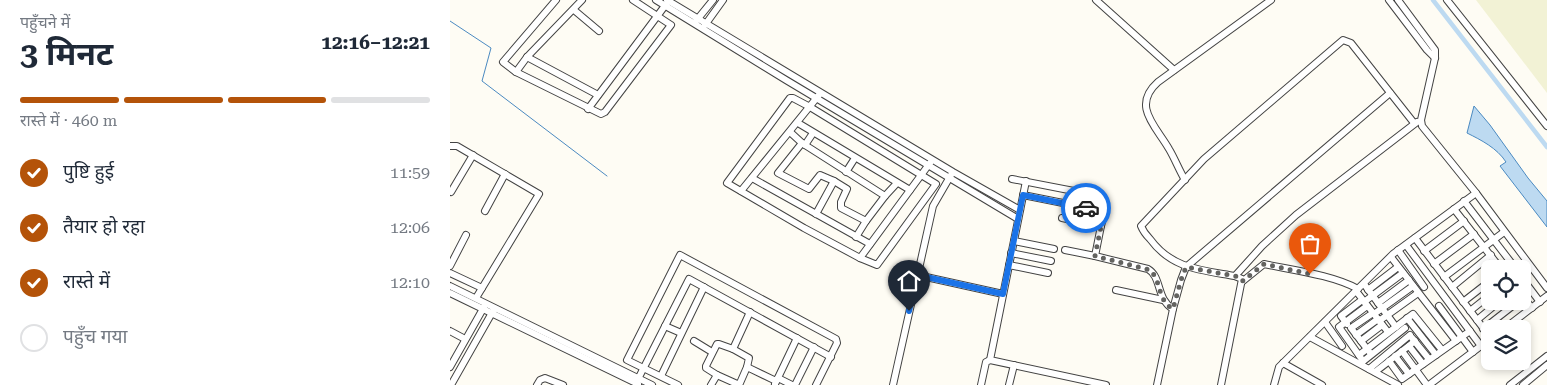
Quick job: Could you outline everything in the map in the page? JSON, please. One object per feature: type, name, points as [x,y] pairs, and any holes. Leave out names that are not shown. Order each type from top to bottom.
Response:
[{"type":"street","points":[[556,0],[503,61],[516,72],[600,114],[604,113],[671,26],[632,0]]},
{"type":"street","points":[[516,72],[527,57],[582,0]]},
{"type":"street","points":[[656,0],[667,2],[931,162],[1018,219]]},
{"type":"street","points":[[696,21],[713,0]]},
{"type":"street","points":[[705,26],[724,0]]},
{"type":"street","points":[[1096,0],[1174,70]]},
{"type":"street","points":[[1185,180],[1146,112],[1151,88],[1217,37],[1271,0]]},
{"type":"street","points":[[1389,0],[1435,58]]},
{"type":"street","points":[[1235,276],[1262,246],[1296,215],[1418,122],[1435,58],[1434,47],[1398,0]]},
{"type":"street","points":[[1447,0],[1547,126]]},
{"type":"street","points":[[588,108],[667,2]]},
{"type":"street","points":[[574,10],[599,32]]},
{"type":"street","points":[[1243,281],[1240,277],[1186,267],[1177,263],[1157,249],[1141,227],[1218,147],[1343,40],[1351,43],[1390,93],[1422,126],[1476,192],[1547,288]]},
{"type":"street","points":[[527,57],[598,95]]},
{"type":"street","points":[[1157,385],[1168,306],[1186,267],[1390,93]]},
{"type":"street","points":[[741,192],[819,95]]},
{"type":"street","points":[[790,98],[810,107],[921,174],[936,185],[876,266],[741,192],[728,184],[727,181],[790,98]]},
{"type":"street","points":[[798,123],[910,190]]},
{"type":"street","points":[[790,132],[803,144],[885,196]]},
{"type":"street","points":[[813,133],[778,173],[809,189],[820,174],[834,181],[848,190],[841,202],[840,208],[866,221]]},
{"type":"street","points":[[450,146],[455,145],[539,195],[476,298]]},
{"type":"street","points":[[451,192],[473,155]]},
{"type":"street","points":[[846,172],[855,158]]},
{"type":"street","points":[[860,258],[931,162]]},
{"type":"street","points":[[485,211],[505,174]]},
{"type":"street","points":[[951,175],[1020,210]]},
{"type":"street","points":[[893,385],[933,206],[951,175]]},
{"type":"street","points":[[752,178],[870,244]]},
{"type":"street","points":[[1012,179],[1079,192]]},
{"type":"street","points":[[816,214],[834,181]]},
{"type":"street","points":[[981,385],[986,362],[990,360],[1026,181]]},
{"type":"street","points":[[856,236],[896,183]]},
{"type":"street","points":[[1339,313],[1357,290],[1398,250],[1476,192]]},
{"type":"street","points":[[1023,195],[1103,211],[1104,214],[1095,256]]},
{"type":"street","points":[[1464,201],[1509,260]]},
{"type":"street","points":[[1454,209],[1494,260]]},
{"type":"street","points":[[1062,218],[1101,226]]},
{"type":"street","points":[[1424,251],[1464,221]]},
{"type":"street","points":[[1444,277],[1504,232]]},
{"type":"street","points":[[1434,264],[1474,234]]},
{"type":"street","points":[[450,266],[466,235]]},
{"type":"street","points":[[1415,238],[1481,325]]},
{"type":"street","points":[[1014,241],[1054,249]]},
{"type":"street","points":[[1406,245],[1481,345]]},
{"type":"street","points":[[1065,250],[1150,270],[1154,274],[1168,306]]},
{"type":"street","points":[[1398,250],[1424,286]]},
{"type":"street","points":[[1011,253],[1051,261]]},
{"type":"street","points":[[1452,287],[1490,255]]},
{"type":"street","points":[[678,385],[628,359],[680,256],[836,339],[837,343],[816,385]]},
{"type":"street","points":[[1391,257],[1456,341]]},
{"type":"street","points":[[1222,385],[1243,281],[1264,264],[1350,285],[1357,290],[1388,332]]},
{"type":"street","points":[[1009,265],[1048,273]]},
{"type":"street","points":[[1339,327],[1398,266]]},
{"type":"street","points":[[450,273],[482,288]]},
{"type":"street","points":[[1370,293],[1403,273]]},
{"type":"street","points":[[917,275],[1003,294]]},
{"type":"street","points":[[638,382],[690,278],[831,356]]},
{"type":"street","points":[[1361,341],[1377,318],[1380,306],[1409,280]]},
{"type":"street","points":[[1364,284],[1387,316],[1410,334],[1429,360]]},
{"type":"street","points":[[450,286],[476,298],[484,307]]},
{"type":"street","points":[[1380,306],[1413,286]]},
{"type":"street","points":[[661,376],[704,287]]},
{"type":"street","points":[[1463,302],[1481,288]]},
{"type":"street","points":[[1116,290],[1168,306]]},
{"type":"street","points":[[1531,290],[1540,302]]},
{"type":"street","points":[[450,293],[493,311],[638,382],[652,385]]},
{"type":"street","points":[[1351,328],[1387,316],[1418,293]]},
{"type":"street","points":[[1516,320],[1547,296]]},
{"type":"street","points":[[1274,385],[1278,368],[1331,316],[1365,302]]},
{"type":"street","points":[[1470,311],[1481,302]]},
{"type":"street","points":[[1439,306],[1472,352]]},
{"type":"street","points":[[450,367],[484,307]]},
{"type":"street","points":[[1477,320],[1489,310]]},
{"type":"street","points":[[1495,320],[1507,310]]},
{"type":"street","points":[[451,385],[493,311]]},
{"type":"street","points":[[733,349],[750,312]]},
{"type":"street","points":[[1339,313],[1369,351]]},
{"type":"street","points":[[1369,351],[1412,314],[1415,315],[1442,350]]},
{"type":"street","points":[[1331,316],[1360,360]]},
{"type":"street","points":[[1356,335],[1377,318]]},
{"type":"street","points":[[1408,318],[1436,355]]},
{"type":"street","points":[[1325,322],[1342,346]]},
{"type":"street","points":[[665,326],[681,333]]},
{"type":"street","points":[[1360,360],[1388,332],[1400,326]]},
{"type":"street","points":[[450,330],[465,339]]},
{"type":"street","points":[[1396,383],[1470,331]]},
{"type":"street","points":[[1372,370],[1410,334]]},
{"type":"street","points":[[1310,337],[1360,360],[1372,370],[1396,383]]},
{"type":"street","points":[[776,381],[797,338]]},
{"type":"street","points":[[694,341],[712,352]]},
{"type":"street","points":[[1372,370],[1389,361],[1415,341]]},
{"type":"street","points":[[718,344],[733,349],[749,358],[748,367],[737,384],[706,367],[712,352],[718,344]]},
{"type":"street","points":[[1409,346],[1423,364]]},
{"type":"street","points":[[748,367],[776,381],[793,385],[814,347]]},
{"type":"street","points":[[1402,351],[1428,385],[1481,347]]},
{"type":"street","points":[[1395,356],[1409,374]]},
{"type":"street","points":[[1510,385],[1547,356]]},
{"type":"street","points":[[990,360],[1106,385]]},
{"type":"street","points":[[1389,361],[1396,383]]},
{"type":"street","points":[[1283,363],[1322,385]]},
{"type":"street","points":[[1010,385],[1014,365]]},
{"type":"street","points":[[1523,385],[1547,366]]},
{"type":"street","points":[[711,385],[717,374]]},
{"type":"street","points":[[537,385],[540,380],[546,378],[556,384],[564,385]]},
{"type":"street","points":[[720,385],[723,378]]},
{"type":"green space","points":[[1476,0],[1547,0],[1547,93]]},
{"type":"water","points":[[1474,106],[1547,201],[1547,227],[1500,166],[1506,162],[1502,157],[1488,145],[1467,133]]},
{"type":"waterway","points":[[1433,0],[1547,147]]},
{"type":"waterway","points":[[450,21],[491,48],[482,81],[607,176]]},
{"type":"way so far","points":[[1086,208],[1104,212],[1095,256],[1152,271],[1164,304],[1173,309],[1186,267],[1240,277],[1243,281],[1264,264],[1310,274]]},
{"type":"route","points":[[909,311],[917,275],[1003,294],[1023,195],[1086,208]]}]
